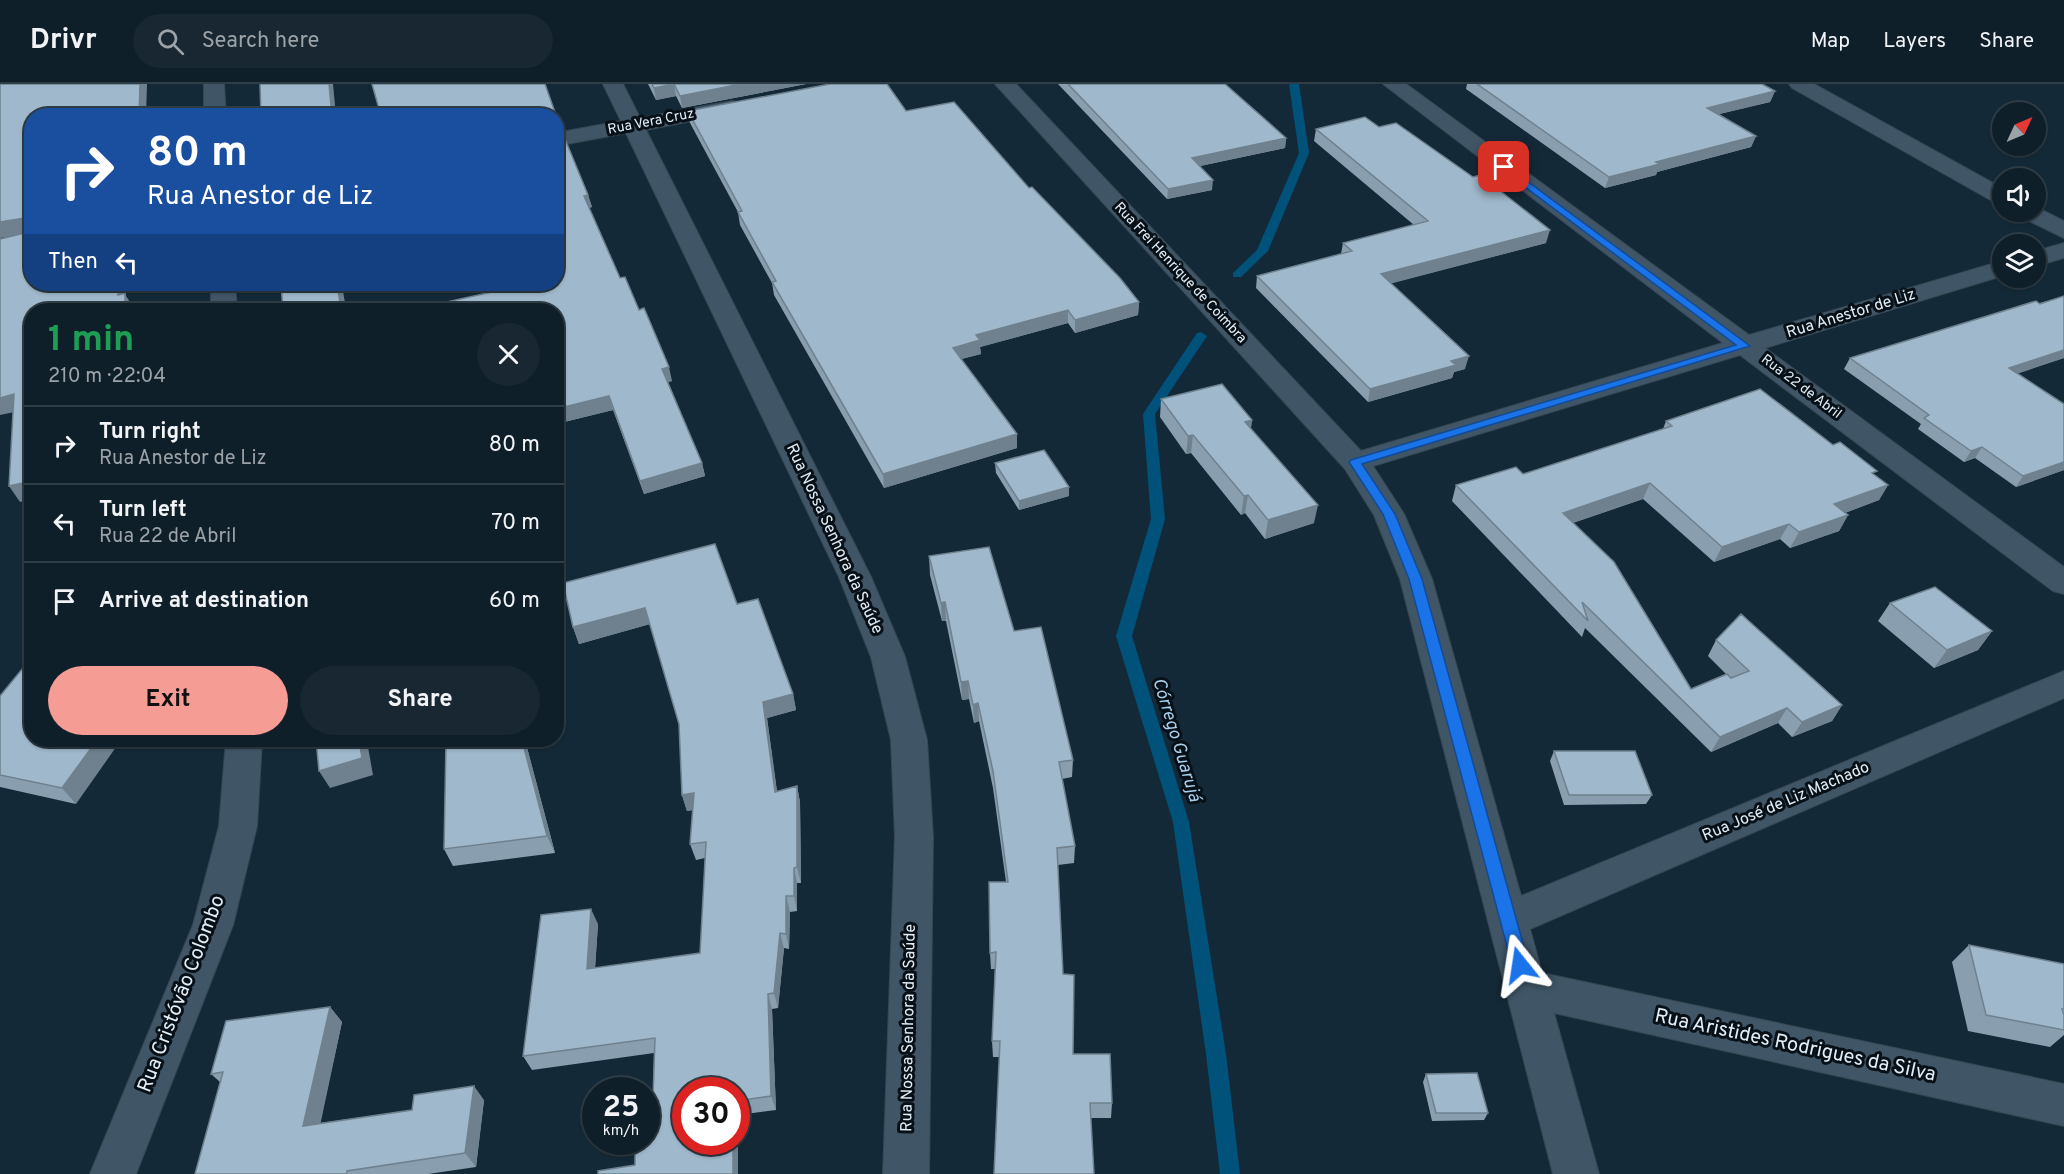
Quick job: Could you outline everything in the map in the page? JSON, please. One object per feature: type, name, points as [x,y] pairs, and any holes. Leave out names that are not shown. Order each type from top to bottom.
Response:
[{"type":"street","points":[[214,84],[215,108]]},
{"type":"street","name":"Rua Nossa Senhora da Saúde","points":[[613,84],[855,577],[888,657],[909,741],[914,837],[906,1174]]},
{"type":"street","name":"Rua Frei Henrique de Coimbra","points":[[1005,84],[1355,462],[1389,514],[1416,579],[1576,1174]]},
{"type":"street","name":"Rua 22 de Abril","points":[[1393,84],[2064,584]]},
{"type":"street","points":[[1799,84],[1992,191]]},
{"type":"street","name":"Rua Vera Cruz","points":[[564,139],[748,104]]},
{"type":"street","points":[[2046,221],[2064,231]]},
{"type":"street","points":[[2046,256],[2064,250]]},
{"type":"street","name":"Rua Anestor de Liz","points":[[1355,462],[1992,271]]},
{"type":"street","name":"Rua José de Liz Machado","points":[[1508,920],[2064,684]]},
{"type":"street","name":"Rua Cristóvão Colombo","points":[[113,1174],[213,925],[238,826],[244,747]]},
{"type":"street","name":"Rua Aristides Rodrigues da Silva","points":[[1526,988],[2064,1105]]},
{"type":"building","points":[[0,84],[140,84],[139,108],[24,108],[24,218],[0,222]]},
{"type":"building","points":[[260,84],[329,84],[331,108],[261,108]]},
{"type":"building","points":[[372,84],[545,84],[553,108],[379,108]]},
{"type":"building","points":[[652,84],[674,84],[654,88]]},
{"type":"building","points":[[674,84],[741,84],[680,96]]},
{"type":"building","points":[[830,84],[887,84],[906,111],[954,102],[1029,188],[1032,187],[1120,278],[1139,302],[1075,320],[1068,310],[976,335],[980,340],[953,348],[1017,434],[883,474],[772,282],[776,281],[738,212],[742,211],[688,111]]},
{"type":"building","points":[[1068,84],[1225,84],[1286,138],[1192,158],[1213,180],[1168,189]]},
{"type":"building","points":[[1477,84],[1762,84],[1775,91],[1707,108],[1756,136],[1656,162],[1660,164],[1609,177]]},
{"type":"building","points":[[1365,117],[1379,127],[1396,123],[1473,177],[1480,175],[1550,230],[1381,274],[1469,356],[1451,361],[1456,365],[1370,389],[1257,276],[1352,251],[1343,243],[1428,221],[1316,129]]},
{"type":"building","points":[[564,136],[588,195],[584,196],[620,278],[625,277],[639,310],[644,308],[669,367],[662,369],[702,463],[640,481],[609,396],[564,407],[564,303],[442,303],[496,291],[564,291]]},
{"type":"building","points":[[24,233],[24,291],[118,291],[118,295],[125,293],[125,303],[24,303],[24,483],[9,486],[14,394],[0,398],[0,239]]},
{"type":"building","points":[[282,291],[338,291],[340,303],[282,303]]},
{"type":"building","points":[[2064,296],[2064,350],[2009,368],[2064,404],[2064,462],[2023,476],[1982,447],[1971,451],[1924,418],[1929,415],[1850,358],[2036,301],[2040,304]]},
{"type":"building","points":[[1222,384],[1252,420],[1245,422],[1318,505],[1268,520],[1248,495],[1244,496],[1193,435],[1188,436],[1161,399]]},
{"type":"building","points":[[1760,389],[1833,445],[1840,442],[1877,471],[1872,473],[1888,485],[1834,504],[1848,515],[1799,532],[1789,524],[1722,547],[1650,483],[1563,513],[1614,562],[1691,689],[1727,674],[1731,678],[1749,671],[1716,640],[1741,614],[1842,705],[1802,722],[1787,708],[1720,737],[1582,602],[1588,621],[1456,485],[1516,467],[1523,474],[1672,426],[1666,421]]},
{"type":"building","points":[[1044,450],[1069,487],[1019,501],[995,463]]},
{"type":"building","points":[[715,544],[737,604],[758,599],[793,694],[763,702],[775,792],[797,786],[797,867],[794,868],[794,896],[786,896],[786,934],[780,933],[774,993],[768,994],[771,1096],[750,1099],[750,1077],[672,1077],[672,1155],[733,1155],[733,1174],[598,1174],[598,1171],[635,1165],[635,1155],[660,1155],[660,1077],[654,1077],[655,1038],[523,1056],[541,915],[591,909],[587,969],[700,953],[706,842],[690,844],[694,793],[682,795],[679,724],[645,608],[573,627],[564,583]]},
{"type":"building","points":[[989,547],[1014,631],[1041,627],[1073,760],[1059,762],[1075,846],[1057,848],[1063,974],[1074,975],[1073,1054],[1110,1054],[1112,1103],[1090,1103],[1094,1174],[994,1174],[1000,1041],[992,1041],[996,952],[990,953],[989,882],[1008,882],[993,771],[978,703],[973,705],[968,681],[961,682],[945,602],[941,603],[929,556]]},
{"type":"building","points":[[1935,587],[1992,631],[1947,650],[1890,603]]},
{"type":"building","points":[[24,667],[24,747],[92,747],[62,788],[0,775],[0,696]]},
{"type":"building","points":[[317,747],[360,747],[362,758],[319,771]]},
{"type":"building","points":[[446,747],[524,747],[547,836],[444,849]]},
{"type":"building","points":[[1554,751],[1635,751],[1652,795],[1569,795]]},
{"type":"building","points":[[1969,945],[2064,964],[2064,1009],[2062,1009],[2064,1030],[1986,1015]]},
{"type":"building","points":[[330,1007],[303,1126],[412,1110],[414,1095],[474,1086],[465,1153],[347,1171],[347,1174],[195,1174],[223,1072],[211,1074],[226,1021]]},
{"type":"building","points":[[1477,1073],[1488,1113],[1436,1113],[1426,1074]]},
{"type":"waterway","name":"Córrego Guarujá","points":[[1237,275],[1262,251],[1304,153],[1294,84]]},
{"type":"waterway","name":"Córrego Guarujá","points":[[1201,336],[1149,414],[1158,519],[1124,636],[1181,822],[1216,1054],[1230,1174]]},
{"type":"route","points":[[1504,167],[1745,346],[1355,462],[1389,514],[1416,579],[1520,965]]}]
